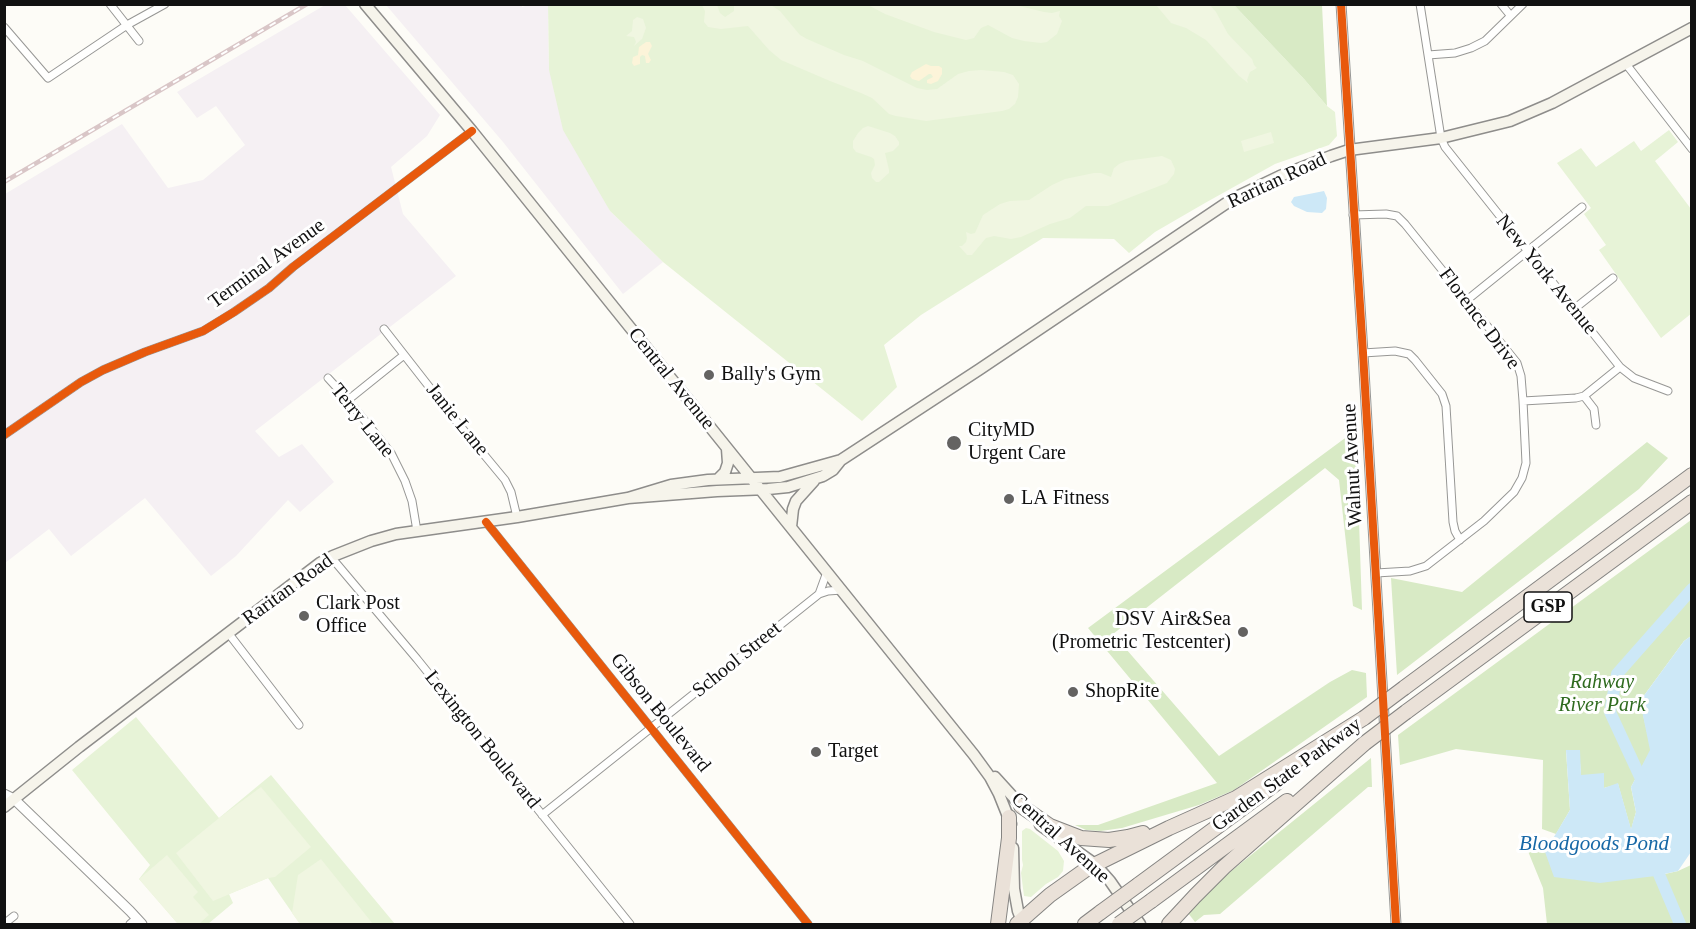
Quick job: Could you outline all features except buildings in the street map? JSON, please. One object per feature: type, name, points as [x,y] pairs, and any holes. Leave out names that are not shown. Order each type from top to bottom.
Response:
[{"type":"highway","name":"Garden State Parkway","points":[[1085,924],[1692,475]]},
{"type":"highway","name":"Garden State Parkway","points":[[1119,924],[1692,502]]},
{"type":"highway","points":[[1021,923],[1059,887],[1095,864],[1236,798],[1364,718]]},
{"type":"highway","points":[[1170,924],[1224,867],[1365,743]]},
{"type":"highway","points":[[1021,806],[1056,829],[1092,840],[1122,839],[1169,828]]},
{"type":"highway","points":[[998,924],[1009,838],[1009,818]]},
{"type":"main road","name":"Central Avenue","points":[[365,4],[472,131],[974,755],[1021,806],[1048,831],[1095,864],[1110,881],[1140,924]]},
{"type":"main road","name":"Raritan Road","points":[[628,498],[671,485],[718,478],[771,478],[788,475],[841,460],[981,369],[1234,198],[1280,176],[1349,150],[1442,138],[1524,116],[1692,28]]},
{"type":"main road","points":[[718,478],[725,472],[728,463],[727,449]]},
{"type":"main road","name":"Raritan Road","points":[[4,807],[9,796],[331,557],[396,534],[486,522],[628,498],[788,487],[818,478],[833,470],[841,460]]},
{"type":"main road","points":[[791,527],[796,501],[818,478]]},
{"type":"main road","name":"Central Avenue","points":[[974,755],[994,786],[1009,818],[1013,842],[1014,889],[1021,923]]},
{"type":"street","points":[[110,4],[139,41]]},
{"type":"street","points":[[4,27],[48,78],[127,25],[165,4]]},
{"type":"street","name":"Walnut Avenue","points":[[1341,4],[1396,924]]},
{"type":"street","points":[[1420,4],[1442,138]]},
{"type":"street","points":[[1501,4],[1510,15]]},
{"type":"street","points":[[1428,55],[1455,53],[1485,41],[1522,4]]},
{"type":"street","points":[[1626,64],[1692,149]]},
{"type":"street","name":"Terminal Avenue","points":[[4,435],[81,382],[103,370],[203,331],[234,312],[269,288],[293,267],[472,131]]},
{"type":"street","name":"New York Avenue","points":[[1442,138],[1447,150],[1620,367],[1634,378],[1668,391]]},
{"type":"street","points":[[1467,300],[1582,207]]},
{"type":"street","name":"Florence Drive","points":[[1353,215],[1397,216],[1517,363],[1521,376],[1523,401],[1526,458],[1524,473],[1514,492],[1489,516],[1430,563],[1410,571],[1376,573]]},
{"type":"street","points":[[1574,309],[1613,278]]},
{"type":"street","name":"Janie Lane","points":[[384,329],[505,480],[511,492],[517,517]]},
{"type":"street","points":[[1363,353],[1395,351],[1408,354],[1442,393],[1446,406],[1453,522],[1460,540]]},
{"type":"street","points":[[348,400],[404,355]]},
{"type":"street","points":[[1523,401],[1584,396],[1620,367]]},
{"type":"street","name":"Terry Lane","points":[[328,378],[391,453],[412,501],[417,531]]},
{"type":"street","points":[[1584,396],[1594,409],[1596,425]]},
{"type":"street","name":"Gibson Boulevard","points":[[486,522],[808,924]]},
{"type":"street","name":"Lexington Boulevard","points":[[331,557],[417,659],[630,924]]},
{"type":"street","points":[[819,594],[827,572]]},
{"type":"street","points":[[819,594],[828,591],[842,591]]},
{"type":"street","name":"School Street","points":[[542,815],[819,594]]},
{"type":"street","points":[[228,634],[299,725]]},
{"type":"street","points":[[9,796],[136,922]]},
{"type":"street","points":[[4,924],[14,916]]},
{"type":"shaded area","points":[[325,5],[345,5],[440,115],[427,136],[391,167],[403,214],[456,276],[255,431],[279,457],[302,444],[334,482],[300,512],[288,500],[236,556],[211,576],[145,498],[71,556],[49,529],[5,563],[5,194],[122,124],[168,188],[203,180],[245,145],[216,106],[197,118],[177,92]]},
{"type":"shaded area","points":[[386,5],[522,5],[522,7],[548,5],[549,70],[610,211],[663,262],[623,294],[503,142]]},
{"type":"green space","points":[[548,5],[1234,5],[1335,112],[1337,136],[1329,145],[1275,164],[1205,203],[1155,232],[1129,253],[1114,239],[1043,238],[921,315],[884,345],[897,387],[862,421],[663,262],[610,211],[563,130],[549,70]]},
{"type":"green space","points":[[702,5],[717,5],[720,13],[725,17],[734,11],[734,5],[771,5],[780,11],[800,35],[807,39],[863,61],[917,88],[937,89],[958,74],[969,71],[1004,72],[1013,75],[1019,84],[1018,97],[1015,104],[1002,111],[926,121],[889,114],[872,98],[781,60],[748,26],[721,29],[708,27],[704,22],[705,11]]},
{"type":"green space","points":[[868,5],[1015,5],[1044,12],[1060,11],[1059,16],[1062,21],[1057,34],[1047,42],[1012,38],[988,25],[981,28],[974,38],[966,40],[934,32],[885,14]]},
{"type":"green space","points":[[1156,5],[1210,5],[1228,34],[1252,59],[1257,68],[1250,72],[1248,83],[1206,40],[1186,28],[1171,23]]},
{"type":"green space","points":[[1234,5],[1322,5],[1327,106],[1304,79]]},
{"type":"green space","points":[[637,17],[643,19],[646,28],[642,39],[634,46],[636,42],[634,37],[626,36],[632,31],[633,20]]},
{"type":"green space","points":[[868,126],[890,133],[899,142],[893,151],[885,153],[889,173],[879,182],[872,178],[874,159],[856,152],[853,148],[853,141],[858,133]]},
{"type":"green space","points":[[1669,130],[1678,142],[1655,161],[1691,209],[1692,313],[1661,338],[1599,250],[1606,245],[1584,214],[1591,208],[1557,163],[1581,148],[1596,167],[1634,141],[1641,151]]},
{"type":"green space","points":[[1271,132],[1274,143],[1244,152],[1241,141]]},
{"type":"green space","points":[[1162,156],[1171,160],[1175,169],[1167,183],[1108,206],[1086,206],[1070,218],[1021,237],[986,238],[972,255],[967,255],[959,246],[966,242],[966,232],[975,233],[983,215],[1000,204],[1029,200],[1065,179],[1094,173],[1111,177],[1114,168],[1126,161]]},
{"type":"green space","points":[[1356,430],[1362,610],[1353,606],[1339,480],[1325,468],[1113,634],[1219,756],[1330,682],[1352,670],[1366,673],[1367,697],[1234,790],[1199,805],[1122,828],[1101,831],[1086,830],[1075,825],[1098,825],[1217,783],[1088,628]]},
{"type":"green space","points":[[1647,442],[1668,458],[1639,489],[1397,675],[1391,578],[1462,592]]},
{"type":"green space","name":"Rahway River Park","points":[[1691,520],[1691,636],[1684,641],[1640,701],[1651,750],[1631,787],[1636,812],[1631,830],[1618,784],[1604,788],[1581,775],[1579,750],[1566,750],[1570,810],[1556,834],[1542,829],[1543,760],[1456,749],[1400,765],[1398,735]]},
{"type":"green space","points":[[136,717],[219,818],[271,775],[395,924],[300,924],[268,878],[229,894],[233,903],[208,924],[178,924],[139,879],[150,865],[72,770]]},
{"type":"green space","points":[[1371,758],[1372,787],[1368,787],[1220,914],[1204,915],[1195,922],[1188,913],[1214,885]]},
{"type":"green space","points":[[261,787],[311,847],[275,877],[213,901],[176,853]]},
{"type":"green space","points":[[1026,828],[1058,851],[1064,861],[1063,871],[1058,877],[1031,897],[1024,896],[1021,873],[1023,865],[1022,831]]},
{"type":"green space","points":[[1523,839],[1542,840],[1555,877],[1656,876],[1678,871],[1691,865],[1691,924],[1547,924],[1543,888]]},
{"type":"green space","points":[[167,855],[198,892],[193,897],[209,915],[199,924],[178,924],[139,879]]},
{"type":"green space","points":[[321,859],[373,924],[300,924],[292,913],[298,875]]},
{"type":"sand","points":[[650,42],[652,46],[648,54],[651,60],[646,63],[645,56],[642,55],[640,64],[634,66],[633,57],[638,55],[639,47]]},
{"type":"sand","points":[[926,64],[942,68],[938,81],[927,83],[927,80],[933,77],[931,74],[919,81],[912,79],[910,76],[912,72]]},
{"type":"water","points":[[1324,191],[1327,198],[1326,209],[1322,213],[1307,212],[1294,206],[1291,202],[1294,197]]},
{"type":"water","name":"Bloodgoods Pond","points":[[1691,636],[1691,852],[1678,871],[1655,876],[1600,883],[1554,877],[1545,852],[1570,810],[1566,750],[1580,750],[1581,775],[1604,773],[1604,788],[1618,783],[1631,829],[1636,812],[1631,787],[1650,750],[1640,701],[1684,641]]},
{"type":"waterway","points":[[1643,789],[1642,781],[1610,712],[1617,674],[1692,589]]},
{"type":"waterway","points":[[1655,859],[1658,872],[1680,924]]},
{"type":"railway","points":[[4,182],[307,4]]},
{"type":"cycle path","points":[[1341,4],[1396,924]]},
{"type":"cycle path","points":[[4,435],[81,382],[103,370],[203,331],[234,312],[269,288],[293,267],[472,131]]},
{"type":"cycle path","points":[[486,522],[808,924]]},
{"type":"place","name":"Bally's Gym","points":[[709,375]]},
{"type":"place","name":"CityMD Urgent Care","points":[[954,443]]},
{"type":"place","name":"LA Fitness","points":[[1009,499]]},
{"type":"place","name":"Clark Post Office","points":[[304,616]]},
{"type":"place","name":"DSV Air&Sea (Prometric Testcenter)","points":[[1243,632]]},
{"type":"place","name":"ShopRite","points":[[1073,692]]},
{"type":"place","name":"Target","points":[[816,752]]}]
